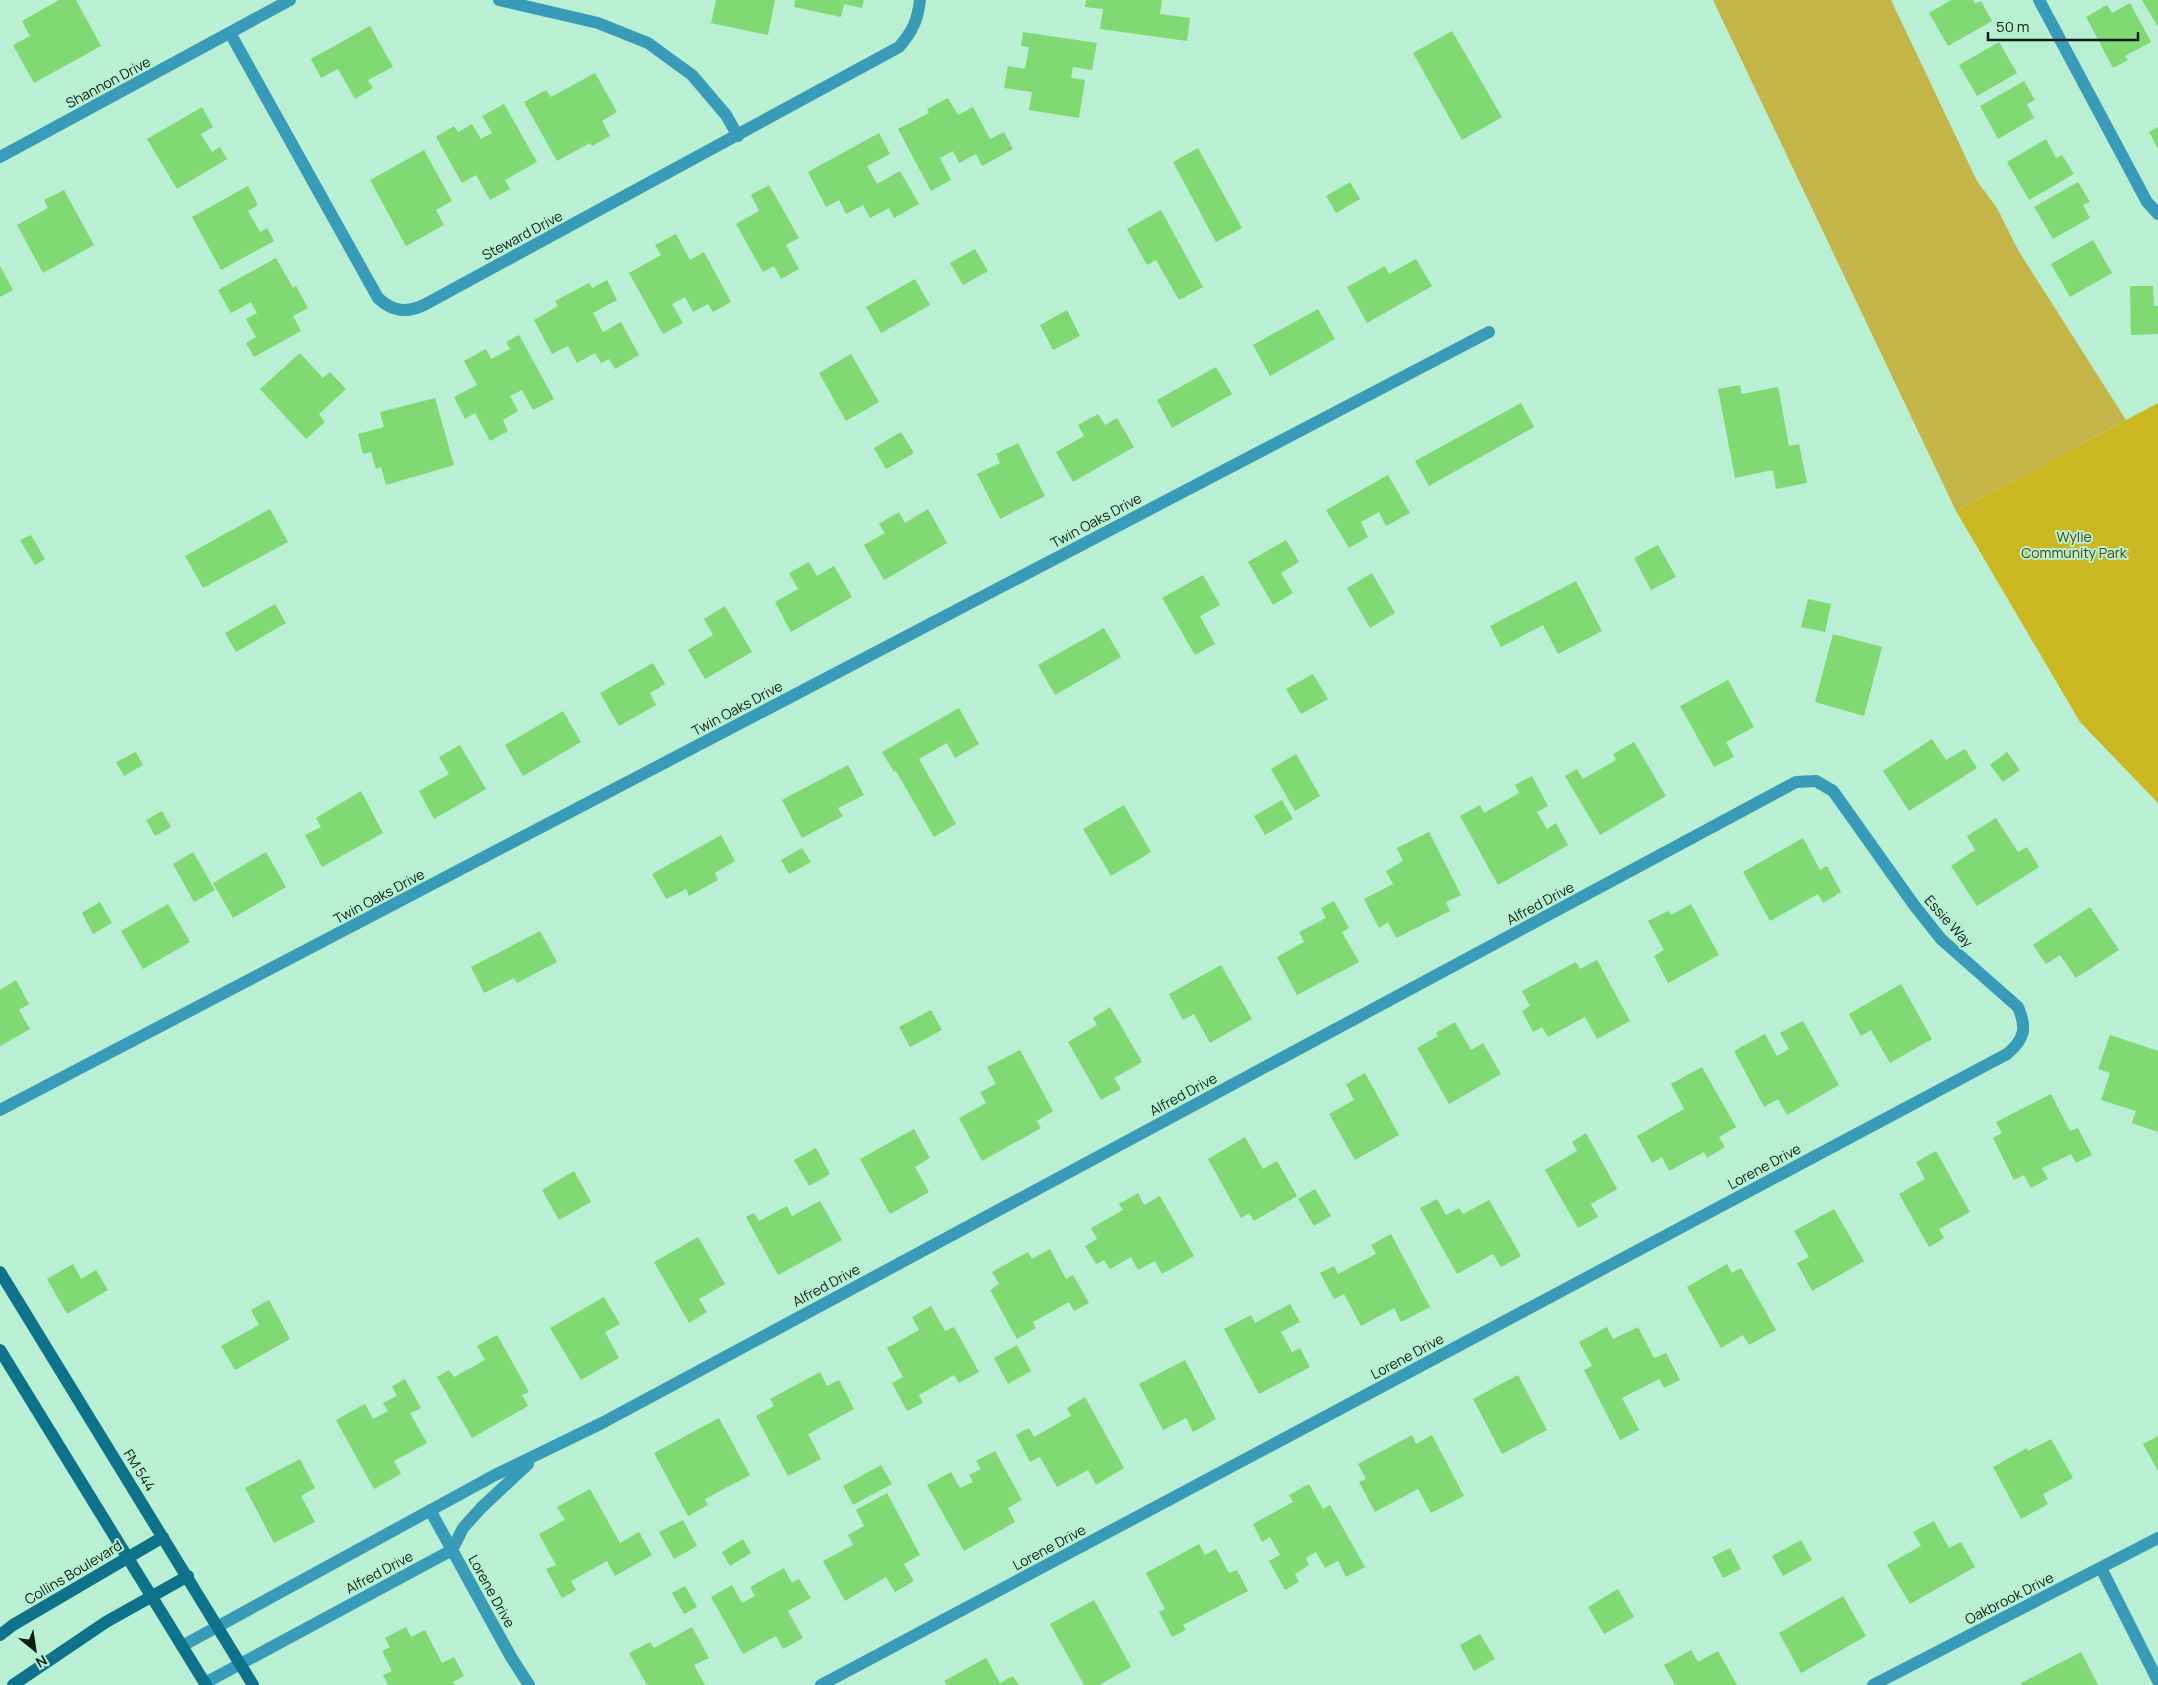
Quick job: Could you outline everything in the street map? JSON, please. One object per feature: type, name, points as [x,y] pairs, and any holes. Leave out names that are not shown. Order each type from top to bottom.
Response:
[{"type":"main road","name":"FM 544","points":[[0,1272],[219,1626],[253,1685]]},
{"type":"main road","points":[[0,1350],[206,1684]]},
{"type":"main road","name":"Collins Boulevard","points":[[0,1635],[13,1625],[163,1536]]},
{"type":"main road","points":[[13,1685],[106,1622],[188,1576]]},
{"type":"street","name":"Shannon Drive","points":[[1,152],[290,0]]},
{"type":"street","points":[[499,0],[598,23],[648,43],[692,74],[726,115],[738,136]]},
{"type":"street","name":"Steward Drive","points":[[230,33],[373,290],[386,305],[395,310],[405,311],[420,307],[899,47],[911,33],[918,16],[920,0]]},
{"type":"street","points":[[2039,0],[2147,202],[2158,214]]},
{"type":"street","name":"Twin Oaks Drive","points":[[0,1110],[1489,332]]},
{"type":"street","name":"Alfred Drive","points":[[182,1646],[430,1510],[611,1418],[1796,782],[1816,781],[1833,792],[1839,800]]},
{"type":"street","name":"Essie Way","points":[[1839,800],[1914,905],[1941,939],[2018,1007],[2023,1020],[2023,1032],[2017,1046],[2007,1054]]},
{"type":"street","name":"Lorene Drive","points":[[821,1685],[2007,1054]]},
{"type":"street","name":"Alfred Drive","points":[[206,1684],[452,1550],[463,1528],[481,1508],[539,1454]]},
{"type":"street","name":"Lorene Drive","points":[[430,1510],[529,1685]]},
{"type":"street","name":"Oakbrook Drive","points":[[1873,1685],[2158,1538]]},
{"type":"street","points":[[2100,1568],[2158,1681]]},
{"type":"green space","name":"Wylie Community Park","points":[[2158,403],[2158,803],[2080,722],[1956,511]]},
{"type":"shaded area","points":[[1713,0],[1891,0],[1977,181],[1997,208],[2018,250],[2126,420],[1956,511]]},
{"type":"building","points":[[59,0],[76,0],[101,46],[34,83],[13,45],[30,36],[22,21]]},
{"type":"building","points":[[716,0],[775,0],[768,35],[711,23]]},
{"type":"building","points":[[795,0],[864,0],[862,8],[844,4],[841,17],[794,7]]},
{"type":"building","points":[[1086,0],[1162,0],[1160,14],[1190,18],[1187,41],[1100,29],[1103,9],[1085,7]]},
{"type":"building","points":[[1951,0],[1973,0],[1975,4],[1981,1],[1992,21],[1948,46],[1929,13]]},
{"type":"building","points":[[2142,0],[2158,0],[2158,27]]},
{"type":"building","points":[[2130,3],[2151,42],[2125,56],[2128,60],[2113,68],[2086,17],[2107,5],[2112,13]]},
{"type":"building","points":[[370,26],[393,67],[368,80],[373,88],[355,99],[338,69],[321,78],[311,59]]},
{"type":"building","points":[[1452,31],[1502,117],[1462,140],[1413,53]]},
{"type":"building","points":[[1023,32],[1097,43],[1092,70],[1073,67],[1071,78],[1085,80],[1079,118],[1029,110],[1032,92],[1004,88],[1008,66],[1025,69],[1029,47],[1021,46]]},
{"type":"building","points":[[1999,42],[2017,73],[1977,96],[1959,65]]},
{"type":"building","points":[[595,73],[617,112],[602,121],[610,136],[592,146],[590,143],[557,161],[524,102],[546,90],[551,97]]},
{"type":"building","points":[[2024,81],[2035,100],[2027,104],[2034,118],[1998,139],[1980,106]]},
{"type":"building","points":[[948,98],[958,115],[973,107],[990,139],[1004,132],[1013,149],[982,166],[976,154],[959,163],[953,151],[940,158],[951,180],[931,191],[898,129],[929,113],[927,109]]},
{"type":"building","points":[[504,104],[537,162],[505,180],[510,189],[490,200],[476,175],[462,183],[436,137],[454,126],[458,132],[472,124],[481,139],[492,133],[482,116]]},
{"type":"building","points":[[202,107],[213,127],[201,134],[212,152],[220,147],[227,159],[177,189],[147,139]]},
{"type":"building","points":[[2158,127],[2158,149],[2149,132]]},
{"type":"building","points":[[879,133],[890,154],[867,166],[877,184],[900,171],[919,204],[894,218],[889,208],[870,218],[863,205],[846,214],[839,200],[826,207],[808,172]]},
{"type":"building","points":[[2046,139],[2056,158],[2062,155],[2074,174],[2029,200],[2007,162]]},
{"type":"building","points":[[1198,148],[1242,228],[1216,242],[1173,162]]},
{"type":"building","points":[[424,150],[452,201],[436,210],[444,225],[406,246],[370,180]]},
{"type":"building","points":[[1350,182],[1360,199],[1336,213],[1326,196]]},
{"type":"building","points":[[2078,182],[2090,202],[2083,205],[2090,218],[2053,239],[2034,207]]},
{"type":"building","points":[[769,185],[799,238],[786,245],[799,269],[781,279],[774,266],[763,272],[736,224],[759,211],[751,195]]},
{"type":"building","points":[[248,186],[258,205],[248,211],[260,232],[267,228],[274,241],[221,270],[192,217]]},
{"type":"building","points":[[64,190],[94,245],[43,273],[17,225],[48,208],[44,200]]},
{"type":"building","points":[[1161,210],[1203,287],[1179,300],[1156,260],[1147,265],[1127,229]]},
{"type":"building","points":[[676,234],[690,260],[704,252],[731,302],[713,312],[708,304],[693,312],[685,297],[672,304],[683,323],[663,334],[629,273],[661,255],[655,245]]},
{"type":"building","points":[[2093,240],[2112,273],[2070,297],[2051,264]]},
{"type":"building","points":[[975,249],[988,271],[963,285],[950,263]]},
{"type":"building","points":[[276,258],[293,288],[296,286],[308,308],[293,316],[301,331],[254,357],[246,343],[256,337],[246,319],[257,313],[251,302],[231,313],[218,290]]},
{"type":"building","points":[[1416,259],[1432,286],[1367,323],[1347,287],[1385,266],[1389,274]]},
{"type":"building","points":[[0,266],[13,290],[0,297]]},
{"type":"building","points":[[915,279],[930,305],[881,333],[866,307]]},
{"type":"building","points":[[607,280],[617,300],[593,313],[603,332],[621,322],[639,355],[615,369],[609,359],[601,363],[595,353],[577,363],[568,346],[552,354],[534,320],[558,306],[555,301],[589,283],[592,288]]},
{"type":"building","points":[[2130,286],[2153,286],[2154,306],[2158,306],[2158,334],[2131,335]]},
{"type":"building","points":[[1318,309],[1335,339],[1270,376],[1253,345]]},
{"type":"building","points":[[1067,310],[1080,336],[1053,350],[1040,325]]},
{"type":"building","points":[[519,335],[554,399],[533,410],[522,390],[510,396],[518,411],[503,420],[508,431],[490,441],[475,413],[465,419],[454,397],[477,385],[464,361],[486,349],[491,359],[510,349],[506,342]]},
{"type":"building","points":[[300,353],[323,378],[330,372],[346,389],[319,414],[325,422],[306,439],[260,389]]},
{"type":"building","points":[[851,354],[879,402],[846,421],[819,373]]},
{"type":"building","points":[[1216,367],[1232,394],[1172,428],[1157,400]]},
{"type":"building","points":[[1740,385],[1742,394],[1778,387],[1789,446],[1799,444],[1807,483],[1776,489],[1773,470],[1735,478],[1718,389]]},
{"type":"building","points":[[435,398],[454,465],[386,485],[381,467],[376,469],[371,452],[363,454],[358,434],[384,427],[380,412]]},
{"type":"building","points":[[1521,403],[1534,427],[1429,486],[1415,461]]},
{"type":"building","points":[[1098,414],[1105,425],[1117,418],[1134,447],[1073,482],[1056,452],[1084,436],[1078,425]]},
{"type":"building","points":[[901,432],[914,453],[886,469],[874,448]]},
{"type":"building","points":[[1018,443],[1045,496],[1000,519],[977,474],[1000,463],[996,454]]},
{"type":"building","points":[[1388,475],[1410,513],[1386,526],[1379,512],[1361,522],[1368,537],[1349,548],[1326,510]]},
{"type":"building","points":[[270,509],[288,542],[203,588],[185,556]]},
{"type":"building","points":[[928,509],[947,543],[884,580],[864,545],[885,533],[879,524],[899,512],[905,523]]},
{"type":"building","points":[[31,535],[45,559],[35,565],[20,540]]},
{"type":"building","points":[[1286,540],[1299,562],[1281,573],[1293,593],[1273,605],[1248,562]]},
{"type":"building","points":[[1658,545],[1676,577],[1651,590],[1634,558]]},
{"type":"building","points":[[809,562],[817,576],[834,566],[852,597],[791,632],[775,602],[798,589],[789,573]]},
{"type":"building","points":[[1372,573],[1395,613],[1370,628],[1347,588]]},
{"type":"building","points":[[1203,575],[1220,605],[1200,616],[1215,644],[1195,655],[1162,598]]},
{"type":"building","points":[[1576,581],[1602,631],[1558,654],[1543,625],[1501,647],[1490,626]]},
{"type":"building","points":[[1808,599],[1831,604],[1825,632],[1801,627]]},
{"type":"building","points":[[275,604],[286,623],[236,652],[225,633]]},
{"type":"building","points":[[725,606],[752,652],[705,679],[688,650],[713,635],[704,619]]},
{"type":"building","points":[[1104,628],[1121,657],[1055,695],[1038,665]]},
{"type":"building","points":[[1833,634],[1882,647],[1864,716],[1815,702]]},
{"type":"building","points":[[653,663],[665,684],[650,693],[656,705],[619,726],[600,693]]},
{"type":"building","points":[[1313,674],[1328,699],[1301,714],[1286,689]]},
{"type":"building","points":[[1728,680],[1754,727],[1726,742],[1734,757],[1714,767],[1680,706]]},
{"type":"building","points":[[959,708],[979,744],[955,758],[947,743],[919,759],[956,824],[934,837],[896,771],[894,772],[882,752]]},
{"type":"building","points":[[563,711],[581,742],[523,776],[505,745]]},
{"type":"building","points":[[1932,739],[1946,760],[1965,749],[1977,768],[1909,811],[1883,771]]},
{"type":"building","points":[[1634,742],[1666,796],[1600,835],[1565,776],[1577,769],[1583,779],[1616,760],[1613,754]]},
{"type":"building","points":[[460,745],[486,789],[434,819],[419,791],[449,774],[439,757]]},
{"type":"building","points":[[136,752],[143,765],[124,776],[116,762]]},
{"type":"building","points":[[2007,752],[2020,770],[2003,782],[1990,765]]},
{"type":"building","points":[[1296,754],[1320,796],[1295,811],[1271,769]]},
{"type":"building","points":[[848,765],[864,795],[838,808],[843,816],[802,838],[782,800]]},
{"type":"building","points":[[1532,776],[1548,806],[1537,812],[1547,829],[1556,823],[1568,845],[1498,885],[1460,816],[1480,805],[1484,813],[1519,793],[1515,785]]},
{"type":"building","points":[[361,791],[383,833],[322,867],[305,835],[321,827],[316,818]]},
{"type":"building","points":[[1282,800],[1293,819],[1265,835],[1254,816]]},
{"type":"building","points":[[1124,805],[1151,852],[1111,876],[1083,829]]},
{"type":"building","points":[[162,811],[171,827],[155,836],[146,820]]},
{"type":"building","points":[[1996,818],[2018,852],[2027,847],[2039,867],[1977,906],[1951,866],[1975,850],[1967,836]]},
{"type":"building","points":[[1429,832],[1461,895],[1446,902],[1450,911],[1396,938],[1388,922],[1379,928],[1364,899],[1393,884],[1386,871],[1403,861],[1397,848]]},
{"type":"building","points":[[721,835],[735,861],[715,873],[718,880],[689,896],[686,889],[666,899],[652,874]]},
{"type":"building","points":[[1803,838],[1820,870],[1827,866],[1841,892],[1823,903],[1818,894],[1770,921],[1743,872]]},
{"type":"building","points":[[802,848],[811,862],[789,874],[781,860]]},
{"type":"building","points":[[193,852],[215,890],[194,902],[173,864]]},
{"type":"building","points":[[266,852],[286,887],[233,918],[213,883]]},
{"type":"building","points":[[1334,901],[1349,928],[1342,932],[1359,962],[1297,995],[1277,957],[1304,942],[1299,932],[1326,918],[1321,908]]},
{"type":"building","points":[[100,902],[112,923],[93,934],[82,913]]},
{"type":"building","points":[[168,904],[190,942],[143,969],[121,931]]},
{"type":"building","points":[[1691,904],[1719,955],[1668,983],[1654,956],[1664,950],[1648,921],[1668,911],[1671,915]]},
{"type":"building","points":[[2090,907],[2119,950],[2076,978],[2060,955],[2046,964],[2033,945]]},
{"type":"building","points":[[540,931],[557,962],[517,983],[514,978],[484,993],[471,967]]},
{"type":"building","points":[[1597,960],[1630,1021],[1597,1039],[1585,1017],[1548,1037],[1542,1027],[1533,1032],[1522,1011],[1530,1006],[1522,991],[1576,962],[1580,969]]},
{"type":"building","points":[[1221,965],[1252,1019],[1210,1043],[1194,1014],[1183,1020],[1169,994]]},
{"type":"building","points":[[16,980],[29,1004],[19,1010],[30,1029],[0,1046],[0,990]]},
{"type":"building","points":[[1901,984],[1932,1039],[1890,1063],[1871,1030],[1861,1036],[1849,1014]]},
{"type":"building","points":[[1110,1007],[1142,1062],[1114,1078],[1121,1089],[1101,1100],[1068,1042],[1097,1025],[1093,1018]]},
{"type":"building","points":[[931,1010],[942,1030],[910,1047],[899,1027]]},
{"type":"building","points":[[1803,1021],[1839,1085],[1787,1115],[1778,1099],[1764,1107],[1734,1051],[1765,1034],[1777,1056],[1789,1049],[1780,1033]]},
{"type":"building","points":[[1455,1022],[1471,1050],[1483,1043],[1501,1074],[1449,1104],[1417,1048],[1438,1036],[1436,1033]]},
{"type":"building","points":[[2110,1035],[2158,1051],[2158,1132],[2132,1123],[2136,1111],[2101,1100],[2110,1073],[2098,1069]]},
{"type":"building","points":[[1020,1050],[1053,1111],[1037,1121],[1041,1128],[982,1161],[959,1118],[986,1103],[980,1092],[996,1084],[987,1067]]},
{"type":"building","points":[[1702,1067],[1736,1127],[1719,1137],[1725,1147],[1707,1158],[1704,1152],[1669,1171],[1662,1157],[1652,1163],[1637,1136],[1684,1109],[1671,1084]]},
{"type":"building","points":[[1365,1073],[1399,1135],[1355,1160],[1329,1114],[1354,1100],[1346,1084]]},
{"type":"building","points":[[2051,1094],[2070,1131],[2078,1128],[2092,1155],[2076,1163],[2071,1154],[2042,1168],[2048,1179],[2031,1188],[2024,1175],[2014,1180],[1993,1138],[2002,1133],[1996,1122]]},
{"type":"building","points":[[914,1129],[930,1158],[915,1167],[929,1192],[890,1214],[860,1159]]},
{"type":"building","points":[[1586,1133],[1617,1189],[1591,1204],[1598,1217],[1578,1228],[1545,1170],[1577,1151],[1572,1142]]},
{"type":"building","points":[[1245,1137],[1263,1169],[1277,1161],[1297,1196],[1254,1221],[1249,1213],[1241,1218],[1208,1159]]},
{"type":"building","points":[[816,1148],[830,1174],[809,1186],[794,1160]]},
{"type":"building","points":[[1936,1151],[1970,1212],[1939,1229],[1944,1238],[1929,1247],[1899,1194],[1925,1179],[1916,1162]]},
{"type":"building","points":[[574,1171],[591,1202],[559,1220],[542,1190]]},
{"type":"building","points":[[1315,1189],[1331,1216],[1314,1226],[1298,1199]]},
{"type":"building","points":[[1138,1193],[1144,1205],[1160,1196],[1194,1256],[1162,1274],[1155,1261],[1138,1270],[1131,1257],[1110,1269],[1104,1260],[1096,1264],[1085,1246],[1097,1239],[1091,1228],[1123,1210],[1119,1204]]},
{"type":"building","points":[[1437,1199],[1446,1215],[1459,1208],[1463,1214],[1489,1200],[1521,1256],[1501,1267],[1493,1254],[1457,1274],[1420,1208]]},
{"type":"building","points":[[820,1201],[842,1240],[778,1275],[746,1217],[754,1213],[759,1221],[787,1206],[792,1216]]},
{"type":"building","points":[[1834,1209],[1864,1261],[1812,1291],[1797,1263],[1809,1257],[1794,1231]]},
{"type":"building","points":[[1391,1234],[1430,1307],[1401,1322],[1394,1308],[1361,1326],[1344,1294],[1334,1299],[1320,1273],[1334,1266],[1338,1274],[1376,1254],[1371,1245]]},
{"type":"building","points":[[698,1237],[725,1284],[699,1299],[707,1312],[689,1323],[654,1262]]},
{"type":"building","points":[[1050,1249],[1066,1279],[1073,1275],[1089,1303],[1074,1311],[1069,1302],[1033,1322],[1036,1328],[1017,1339],[990,1290],[999,1284],[992,1272],[1028,1252],[1032,1259]]},
{"type":"building","points":[[73,1264],[81,1279],[96,1270],[108,1290],[67,1314],[47,1279]]},
{"type":"building","points":[[1727,1264],[1732,1273],[1741,1268],[1776,1330],[1749,1345],[1743,1335],[1721,1348],[1687,1287]]},
{"type":"building","points":[[604,1297],[620,1324],[605,1332],[619,1358],[581,1380],[550,1328]]},
{"type":"building","points":[[269,1300],[290,1339],[235,1370],[221,1346],[259,1325],[251,1310]]},
{"type":"building","points":[[1290,1304],[1300,1322],[1281,1332],[1292,1352],[1300,1348],[1310,1367],[1259,1394],[1224,1329],[1251,1315],[1255,1323]]},
{"type":"building","points":[[931,1306],[945,1331],[954,1327],[979,1372],[959,1383],[954,1375],[919,1395],[923,1403],[907,1411],[892,1383],[903,1377],[887,1348],[919,1330],[912,1317]]},
{"type":"building","points":[[1607,1327],[1613,1339],[1638,1327],[1654,1358],[1666,1353],[1680,1380],[1664,1388],[1659,1379],[1622,1398],[1639,1430],[1620,1440],[1584,1370],[1592,1366],[1579,1342]]},
{"type":"building","points":[[497,1335],[529,1392],[522,1395],[528,1406],[472,1438],[437,1377],[449,1370],[454,1377],[485,1360],[477,1346]]},
{"type":"building","points":[[1017,1345],[1031,1371],[1008,1384],[994,1358]]},
{"type":"building","points":[[1185,1360],[1216,1419],[1193,1432],[1186,1418],[1163,1430],[1139,1384]]},
{"type":"building","points":[[820,1372],[827,1386],[839,1380],[854,1409],[808,1434],[821,1459],[788,1476],[756,1416],[774,1406],[770,1399]]},
{"type":"building","points":[[1518,1375],[1547,1430],[1502,1454],[1473,1399]]},
{"type":"building","points":[[405,1379],[421,1408],[410,1413],[427,1443],[394,1461],[401,1474],[374,1489],[336,1420],[365,1404],[373,1419],[388,1411],[383,1403],[397,1396],[392,1386]]},
{"type":"building","points":[[1085,1397],[1124,1468],[1096,1485],[1088,1470],[1057,1487],[1040,1457],[1030,1462],[1016,1435],[1029,1428],[1034,1437],[1071,1416],[1067,1408]]},
{"type":"building","points":[[719,1418],[750,1475],[705,1499],[708,1505],[688,1516],[654,1453]]},
{"type":"building","points":[[1412,1435],[1416,1444],[1432,1435],[1464,1496],[1431,1513],[1418,1489],[1375,1512],[1359,1482],[1366,1479],[1358,1464]]},
{"type":"building","points":[[2158,1436],[2158,1471],[2143,1444]]},
{"type":"building","points":[[2051,1439],[2073,1478],[2043,1494],[2048,1504],[2021,1519],[1993,1467],[2027,1448],[2028,1451]]},
{"type":"building","points":[[995,1451],[1022,1500],[1008,1508],[1015,1522],[964,1551],[927,1485],[951,1472],[960,1488],[973,1482],[969,1475],[981,1469],[976,1461]]},
{"type":"building","points":[[300,1459],[315,1488],[301,1496],[315,1522],[274,1543],[245,1488]]},
{"type":"building","points":[[881,1465],[892,1484],[853,1505],[843,1486]]},
{"type":"building","points":[[1309,1484],[1323,1509],[1330,1505],[1365,1567],[1346,1577],[1338,1561],[1325,1568],[1316,1552],[1306,1558],[1309,1565],[1295,1574],[1299,1582],[1285,1590],[1269,1561],[1280,1555],[1270,1537],[1262,1542],[1253,1524],[1293,1502],[1289,1495]]},
{"type":"building","points":[[590,1489],[620,1543],[639,1532],[652,1555],[615,1576],[607,1561],[571,1581],[576,1590],[562,1598],[546,1569],[556,1565],[539,1534],[565,1520],[557,1507]]},
{"type":"building","points":[[887,1493],[920,1555],[904,1564],[914,1581],[895,1592],[886,1577],[845,1601],[823,1561],[853,1545],[848,1535],[864,1526],[856,1510]]},
{"type":"building","points":[[683,1520],[697,1546],[674,1559],[659,1532]]},
{"type":"building","points":[[1934,1521],[1949,1548],[1961,1542],[1975,1567],[1910,1604],[1887,1565],[1921,1546],[1913,1532]]},
{"type":"building","points":[[743,1539],[751,1553],[730,1566],[722,1552]]},
{"type":"building","points":[[1801,1540],[1812,1560],[1783,1576],[1772,1556]]},
{"type":"building","points":[[1199,1544],[1205,1555],[1216,1549],[1229,1573],[1237,1570],[1248,1591],[1183,1625],[1186,1630],[1172,1637],[1159,1612],[1165,1609],[1146,1573]]},
{"type":"building","points":[[1730,1548],[1741,1569],[1723,1578],[1712,1557]]},
{"type":"building","points":[[784,1568],[792,1583],[799,1579],[811,1598],[788,1611],[803,1638],[783,1649],[776,1636],[743,1654],[711,1597],[732,1585],[742,1603],[755,1596],[750,1587]]},
{"type":"building","points":[[685,1586],[697,1607],[684,1614],[672,1593]]},
{"type":"building","points":[[1618,1589],[1634,1617],[1604,1634],[1588,1607]]},
{"type":"building","points":[[1843,1596],[1866,1636],[1801,1673],[1779,1633]]},
{"type":"building","points":[[1094,1600],[1131,1667],[1099,1685],[1084,1685],[1050,1624]]},
{"type":"building","points":[[406,1627],[411,1637],[425,1630],[442,1663],[454,1657],[464,1676],[453,1682],[455,1685],[388,1685],[383,1675],[392,1671],[382,1651],[390,1647],[385,1638]]},
{"type":"building","points":[[692,1627],[709,1658],[694,1665],[705,1685],[647,1685],[629,1653],[650,1642],[654,1648]]},
{"type":"building","points":[[1480,1634],[1495,1659],[1474,1671],[1460,1645]]},
{"type":"building","points":[[1691,1650],[1698,1662],[1718,1651],[1737,1685],[1675,1685],[1664,1665]]},
{"type":"building","points":[[2081,1652],[2098,1685],[2022,1685],[2021,1683]]},
{"type":"building","points":[[986,1658],[1000,1683],[1013,1676],[1019,1685],[947,1685],[944,1681]]}]
